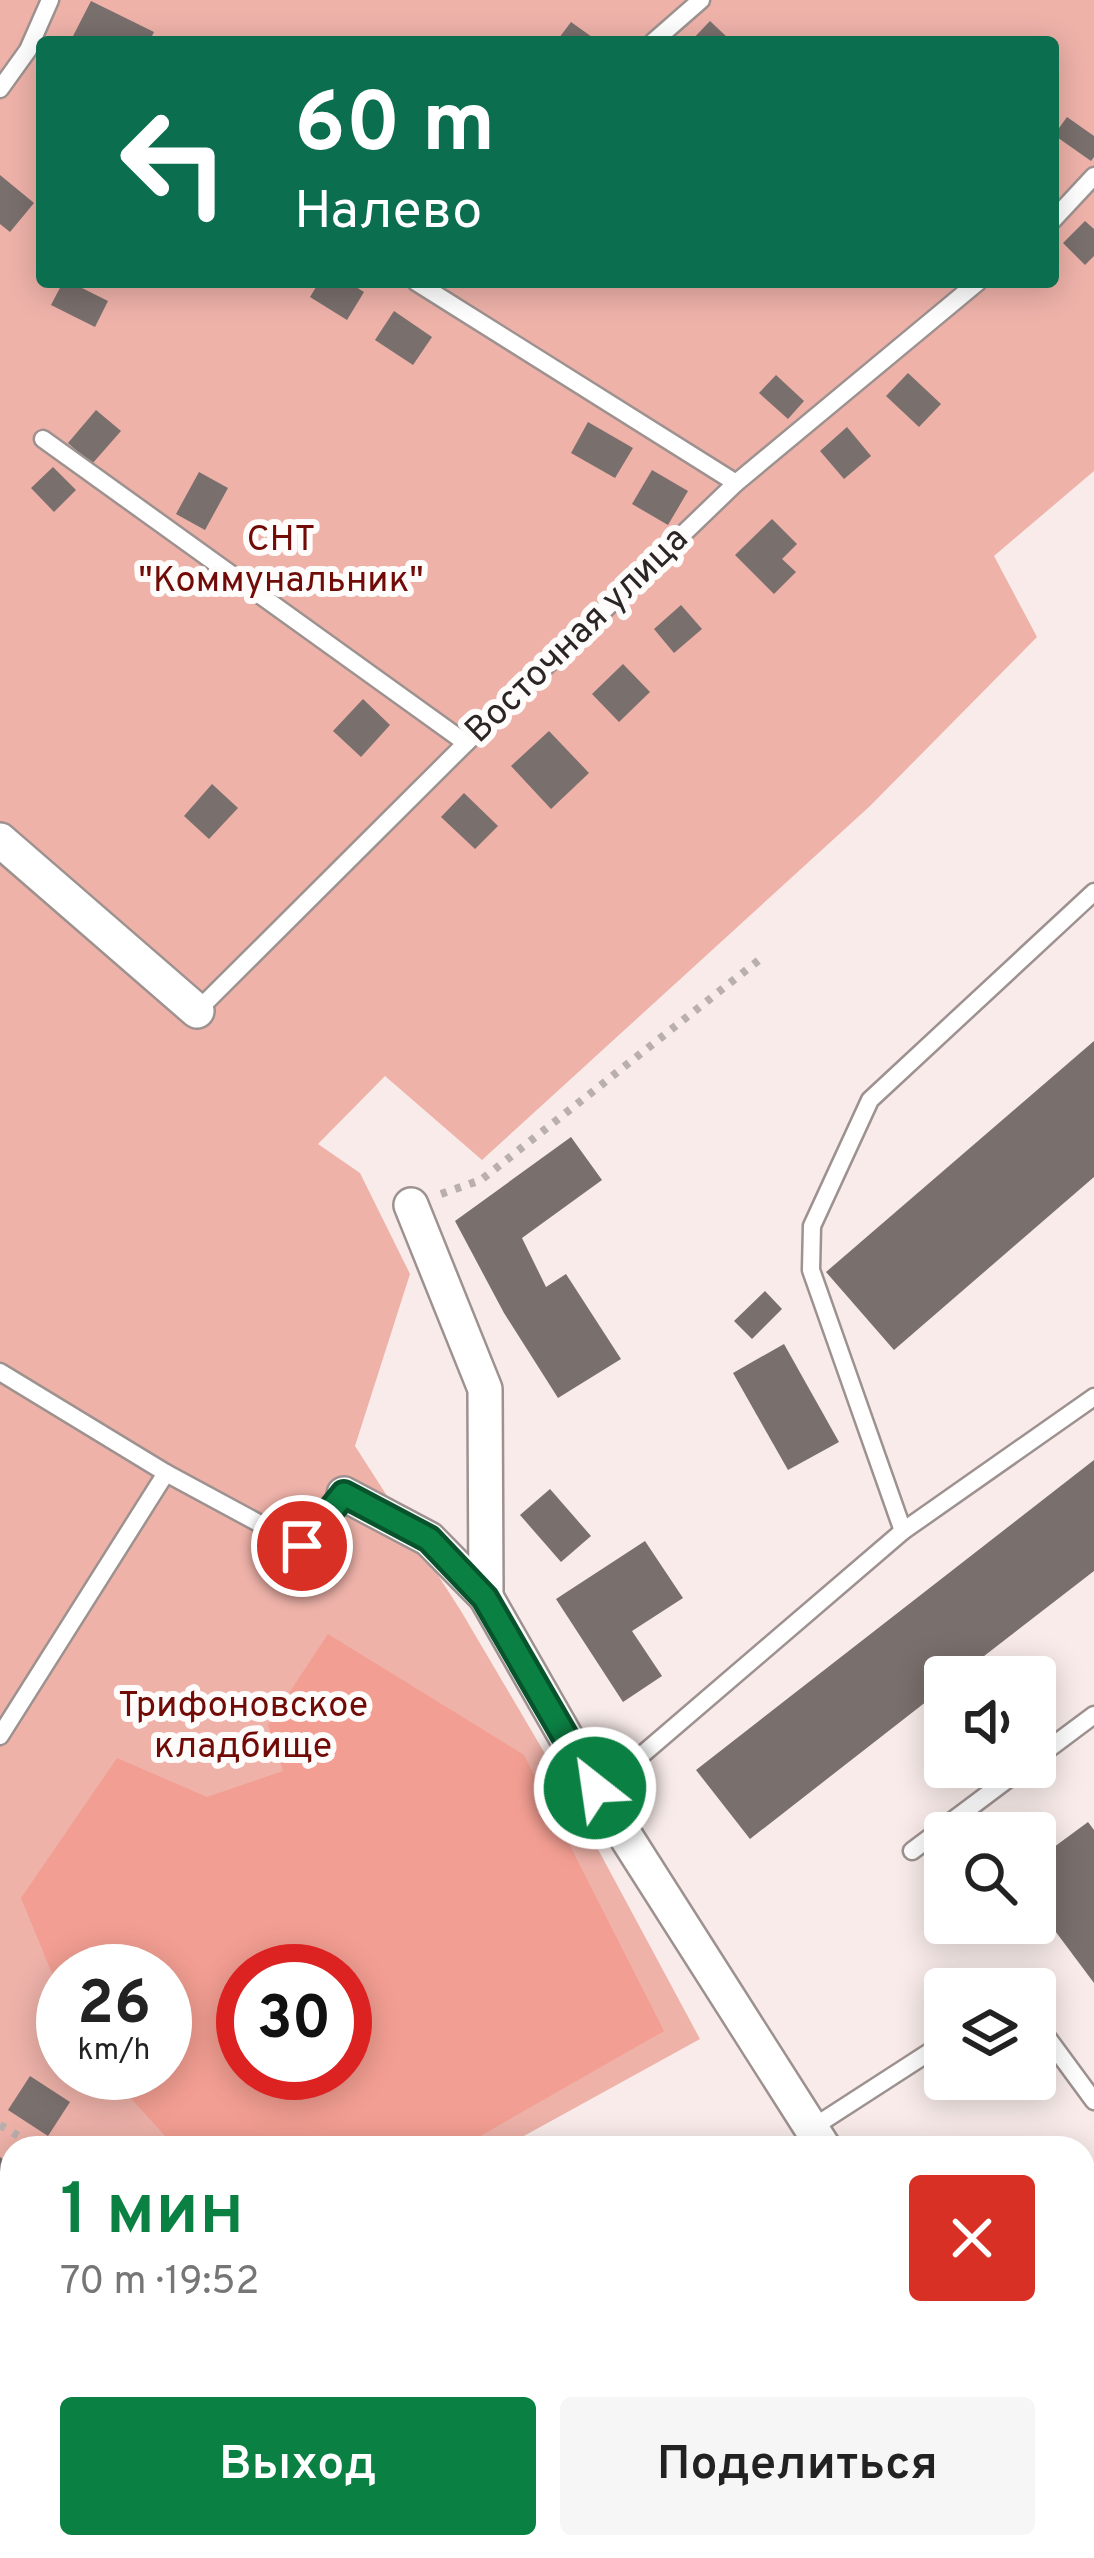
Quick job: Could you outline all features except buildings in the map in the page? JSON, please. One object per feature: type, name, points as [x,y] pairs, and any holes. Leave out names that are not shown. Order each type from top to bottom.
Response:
[{"type":"street","points":[[0,840],[197,1011]]},
{"type":"street","points":[[411,1204],[485,1389],[485,1598]]},
{"type":"street","points":[[344,1494],[429,1539],[485,1598],[595,1788],[817,2136]]},
{"type":"lane","points":[[40,36],[50,0]]},
{"type":"lane","points":[[660,36],[701,0]]},
{"type":"lane","points":[[0,89],[35,54]]},
{"type":"lane","points":[[1059,214],[1094,176]]},
{"type":"lane","points":[[426,288],[736,482]]},
{"type":"lane","name":"Восточная улица","points":[[197,1011],[736,482],[971,288]]},
{"type":"lane","points":[[43,439],[466,743]]},
{"type":"lane","points":[[903,1531],[811,1270],[812,1226],[870,1100],[1094,892]]},
{"type":"lane","points":[[0,1372],[166,1473],[302,1546],[344,1494]]},
{"type":"lane","points":[[595,1788],[622,1771],[903,1531],[1094,1397]]},
{"type":"lane","points":[[0,1736],[166,1473]]},
{"type":"lane","points":[[1056,1743],[1094,1715]]},
{"type":"lane","points":[[912,1851],[996,1788]]},
{"type":"lane","points":[[1056,2049],[1094,2101]]},
{"type":"lane","points":[[821,2136],[924,2058]]},
{"type":"path","points":[[411,1204],[482,1180],[759,960]]},
{"type":"green space","points":[[0,0],[1094,0],[1094,471],[994,556],[1037,637],[870,806],[482,1160],[385,1076],[318,1144],[360,1173],[410,1274],[355,1446],[461,1611],[564,1786],[700,2039],[524,2136],[0,2136]]},
{"type":"shaded area","points":[[328,1634],[524,1755],[664,2031],[480,2136],[165,2136],[133,2100],[192,2100],[192,1944],[40,1944],[21,1898],[117,1758],[207,1797],[283,1771],[268,1725]]},
{"type":"route","points":[[302,1546],[344,1494],[429,1539],[485,1598],[595,1788]]},
{"type":"park label","name":"СНТ \"Коммунальник\"","points":[[281,562]]},
{"type":"park label","name":"Трифоновское кладбище","points":[[243,1728]]}]
